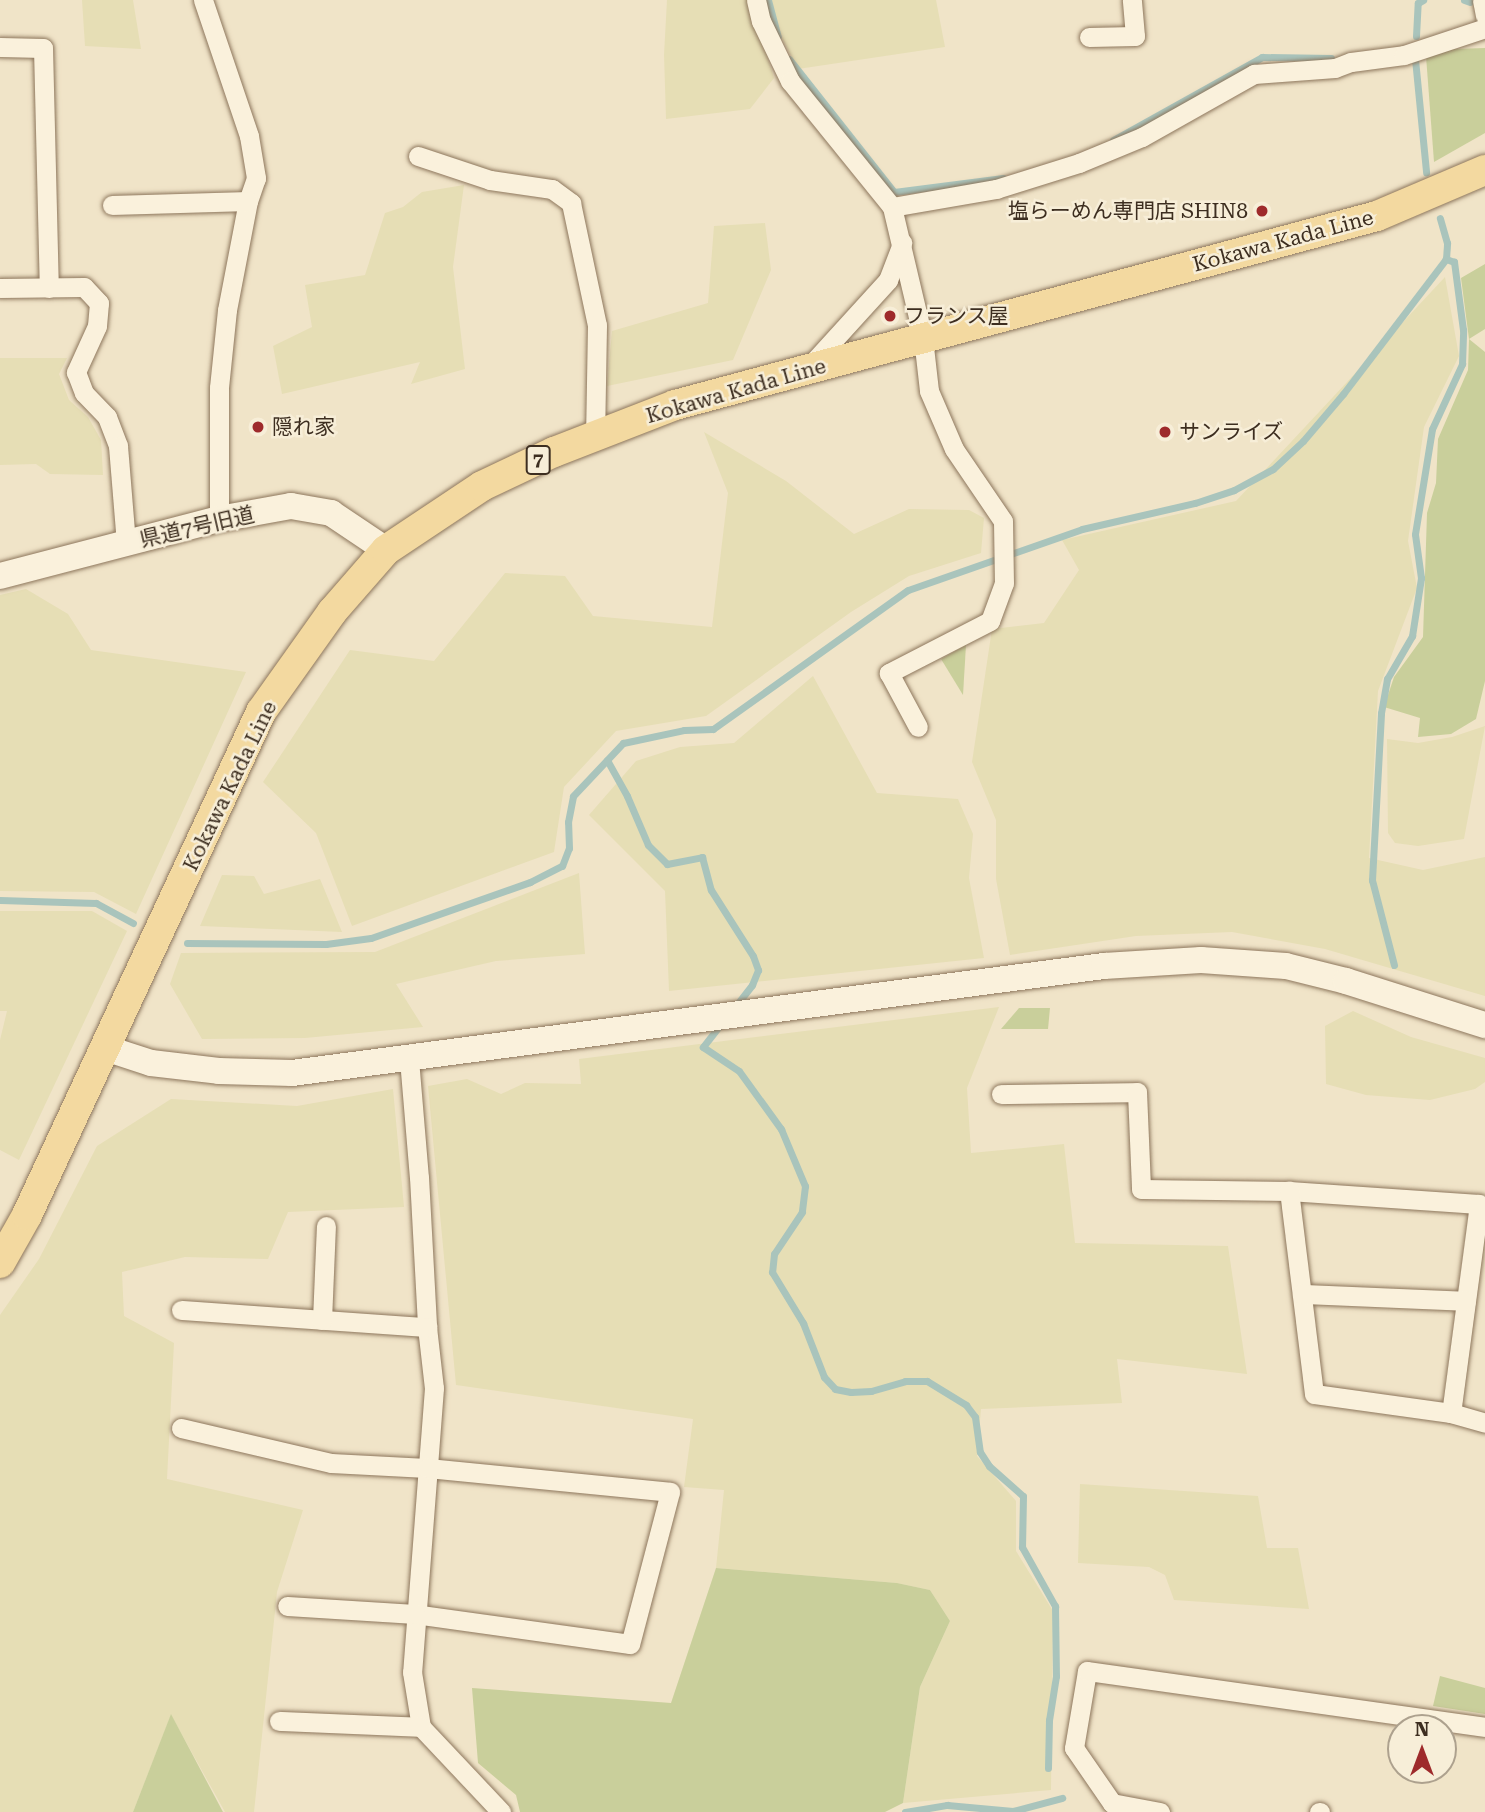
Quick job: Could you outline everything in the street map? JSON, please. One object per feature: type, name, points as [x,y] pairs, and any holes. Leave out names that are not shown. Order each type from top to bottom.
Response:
[{"type":"main road","name":"Kokawa Kada Line","points":[[0,1263],[27,1215],[261,712],[332,612],[386,550],[482,486],[595,436],[675,405],[1377,216],[1485,170]]},
{"type":"street","points":[[203,0],[249,135],[256,178],[248,201],[227,310],[219,388],[219,519]]},
{"type":"street","points":[[756,0],[761,20],[790,81],[892,207],[923,338],[929,391],[954,449],[1003,521],[1004,583],[990,621],[888,673],[918,727]]},
{"type":"street","points":[[1089,37],[1135,36],[1132,0]]},
{"type":"street","points":[[1482,0],[1485,16]]},
{"type":"street","points":[[892,207],[996,189],[1079,163],[1142,137],[1254,74],[1335,68],[1351,62],[1404,55],[1485,28]]},
{"type":"street","points":[[0,47],[43,48],[48,288]]},
{"type":"street","points":[[418,156],[490,180],[552,188],[571,203],[597,324],[595,436]]},
{"type":"street","points":[[111,205],[248,201]]},
{"type":"street","points":[[807,369],[888,280],[902,243]]},
{"type":"street","points":[[0,288],[84,287],[99,303],[97,326],[76,372],[84,393],[107,416],[118,446],[126,544]]},
{"type":"street","name":"県道7号旧道","points":[[0,576],[219,519],[291,506],[331,513],[386,550]]},
{"type":"street","points":[[105,1048],[151,1063],[219,1072],[292,1073],[1104,966],[1201,960],[1286,966],[1346,981],[1485,1025]]},
{"type":"street","points":[[408,1059],[419,1177],[427,1327],[434,1388],[412,1672],[421,1727],[501,1812]]},
{"type":"street","points":[[1002,1094],[1137,1093],[1141,1189],[1289,1191],[1479,1205],[1451,1413]]},
{"type":"street","points":[[1289,1191],[1314,1394],[1451,1413],[1485,1423]]},
{"type":"street","points":[[322,1320],[326,1226]]},
{"type":"street","points":[[1302,1294],[1466,1301]]},
{"type":"street","points":[[181,1310],[427,1327]]},
{"type":"street","points":[[181,1428],[331,1463],[427,1468],[670,1492],[630,1644],[415,1614],[288,1606]]},
{"type":"street","points":[[1160,1812],[1112,1803],[1073,1748],[1087,1671],[1485,1727]]},
{"type":"street","points":[[279,1721],[421,1727]]},
{"type":"shaded area","points":[[82,0],[133,0],[141,49],[85,46]]},
{"type":"shaded area","points":[[667,0],[749,0],[774,78],[750,109],[666,119],[664,55]]},
{"type":"shaded area","points":[[771,0],[936,0],[945,47],[798,69],[781,36]]},
{"type":"shaded area","points":[[464,185],[453,267],[465,369],[411,384],[420,362],[282,394],[273,346],[312,327],[305,285],[365,275],[385,213],[403,207],[422,192]]},
{"type":"shaded area","points":[[765,223],[771,270],[733,360],[607,386],[612,331],[708,303],[714,226]]},
{"type":"shaded area","points":[[1445,277],[1459,356],[1424,427],[1408,541],[1417,588],[1378,691],[1369,858],[1423,870],[1485,857],[1485,996],[1325,949],[1232,932],[1136,936],[1010,955],[996,879],[996,820],[972,762],[992,629],[1044,623],[1079,570],[1062,540],[1236,501]]},
{"type":"shaded area","points":[[0,358],[67,358],[59,374],[69,400],[88,417],[101,440],[103,475],[50,474],[36,464],[0,465]]},
{"type":"shaded area","points":[[704,432],[786,481],[854,534],[909,509],[969,510],[984,518],[981,553],[909,576],[851,612],[706,716],[616,731],[564,787],[554,852],[352,926],[316,833],[263,782],[350,650],[434,661],[505,573],[565,576],[593,616],[712,627],[728,493]]},
{"type":"shaded area","points":[[26,589],[68,614],[91,650],[246,672],[136,914],[94,892],[0,891],[0,595]]},
{"type":"shaded area","points":[[813,676],[877,793],[958,799],[973,834],[969,878],[984,958],[669,991],[665,891],[589,815],[636,761],[680,747],[734,743]]},
{"type":"shaded area","points":[[1485,726],[1464,839],[1418,846],[1395,843],[1388,833],[1387,739],[1418,743],[1452,737]]},
{"type":"shaded area","points":[[579,873],[585,954],[496,961],[396,984],[423,1027],[305,1038],[202,1039],[170,984],[181,953],[375,952]]},
{"type":"shaded area","points":[[222,875],[254,876],[264,894],[320,879],[342,932],[200,926]]},
{"type":"shaded area","points":[[0,911],[92,911],[127,931],[19,1160],[0,1150],[0,1040],[7,1011],[0,1011]]},
{"type":"shaded area","points":[[999,1007],[967,1088],[971,1153],[1064,1144],[1075,1243],[1228,1246],[1247,1374],[1117,1359],[1122,1403],[981,1409],[977,1456],[1016,1501],[1016,1551],[1053,1611],[1051,1790],[903,1803],[920,1687],[950,1621],[930,1590],[897,1583],[716,1568],[724,1490],[684,1487],[693,1419],[456,1385],[428,1086],[467,1079],[501,1094],[525,1083],[581,1084],[579,1059]]},
{"type":"shaded area","points":[[1353,1011],[1411,1037],[1485,1058],[1485,1082],[1475,1089],[1430,1100],[1366,1095],[1326,1084],[1325,1026]]},
{"type":"shaded area","points":[[393,1089],[404,1207],[288,1212],[268,1259],[185,1257],[122,1272],[124,1316],[174,1343],[167,1479],[303,1510],[277,1592],[254,1812],[225,1812],[171,1715],[133,1812],[0,1812],[0,1315],[39,1259],[97,1146],[171,1099],[297,1106]]},
{"type":"shaded area","points":[[1080,1484],[1258,1496],[1267,1548],[1298,1548],[1309,1609],[1174,1600],[1165,1575],[1149,1567],[1078,1563]]},
{"type":"green space","points":[[1485,48],[1485,133],[1434,162],[1426,56],[1454,49]]},
{"type":"green space","points":[[1485,264],[1485,329],[1469,339],[1461,278]]},
{"type":"green space","points":[[1469,339],[1485,352],[1485,681],[1476,719],[1451,734],[1418,737],[1420,718],[1384,707],[1394,677],[1423,637],[1427,513],[1436,483],[1438,439],[1468,370]]},
{"type":"green space","points":[[966,645],[963,695],[941,659]]},
{"type":"green space","points":[[1019,1008],[1050,1008],[1048,1029],[1001,1029]]},
{"type":"green space","points":[[716,1568],[897,1583],[930,1590],[950,1621],[920,1687],[903,1803],[885,1812],[520,1812],[516,1795],[478,1763],[472,1688],[671,1703]]},
{"type":"green space","points":[[1440,1676],[1485,1688],[1485,1714],[1433,1706]]},
{"type":"green space","points":[[171,1714],[223,1812],[133,1812]]},
{"type":"waterway","points":[[768,0],[778,37]]},
{"type":"waterway","points":[[1416,36],[1418,3],[1423,0]]},
{"type":"waterway","points":[[1464,0],[1470,2]]},
{"type":"waterway","points":[[1113,140],[1262,57],[1331,58]]},
{"type":"waterway","points":[[789,59],[894,192],[1003,178]]},
{"type":"waterway","points":[[1415,59],[1426,172]]},
{"type":"waterway","points":[[187,943],[326,944],[371,938],[530,882],[562,866],[569,848],[568,822],[573,796],[623,743],[684,730],[713,729],[908,590],[1082,529],[1195,503],[1234,490],[1273,469],[1303,441],[1343,394],[1446,259],[1447,243],[1440,218]]},
{"type":"waterway","points":[[1394,965],[1372,880],[1381,713],[1387,679],[1412,636],[1421,578],[1415,534],[1432,429],[1462,364],[1463,330],[1454,262],[1446,259]]},
{"type":"waterway","points":[[607,760],[627,796],[648,845],[667,864],[702,857],[711,890],[753,956],[758,970],[752,985],[734,1008]]},
{"type":"waterway","points":[[0,900],[96,903],[133,923]]},
{"type":"waterway","points":[[720,1025],[703,1047],[739,1071],[781,1129],[805,1186],[802,1212],[774,1254],[772,1272],[803,1323],[824,1377],[835,1389],[851,1392],[871,1391],[905,1381],[927,1381],[966,1405],[975,1417],[980,1452],[989,1466],[1023,1496],[1022,1547],[1055,1606],[1056,1676],[1049,1720],[1048,1768]]},
{"type":"waterway","points":[[905,1812],[947,1805],[1013,1811],[1062,1798]]},
{"type":"place","name":"塩らーめん専門店 SHIN8","points":[[1262,211]]},
{"type":"place","name":"フランス屋","points":[[890,316]]},
{"type":"place","name":"隠れ家","points":[[258,427]]},
{"type":"place","name":"サンライズ","points":[[1165,432]]}]
